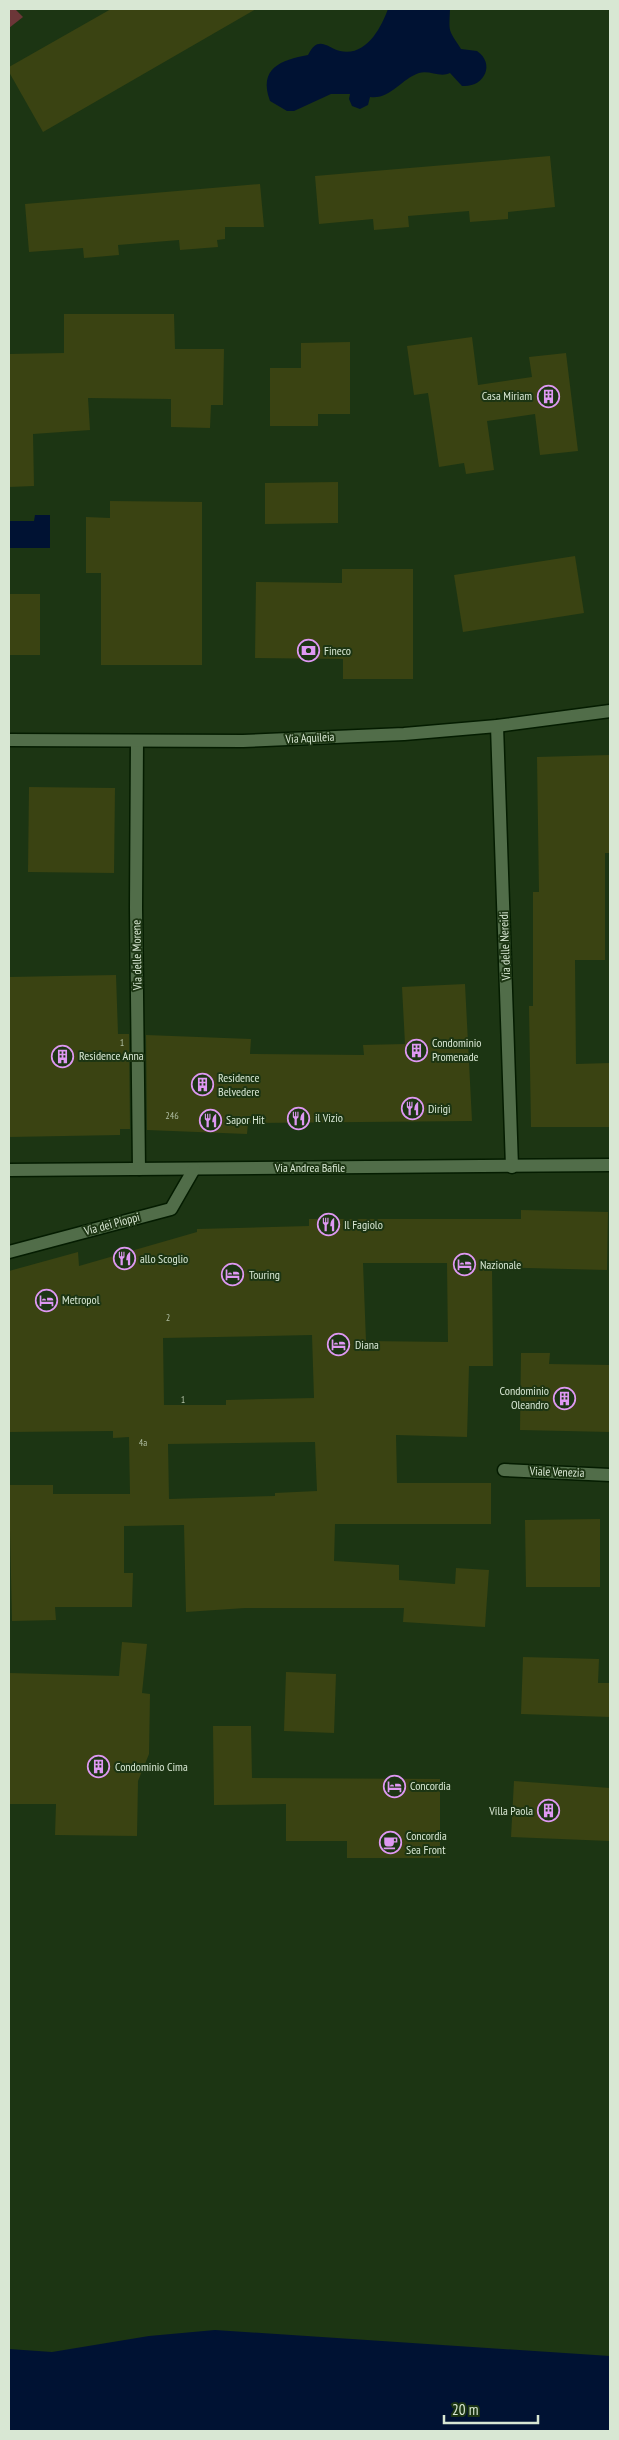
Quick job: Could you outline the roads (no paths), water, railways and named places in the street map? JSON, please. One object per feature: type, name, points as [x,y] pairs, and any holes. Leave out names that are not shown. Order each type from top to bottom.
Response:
[{"type":"street","name":"Via Aquileia","points":[[9,740],[243,741],[404,734],[497,726],[610,711]]},
{"type":"street","name":"Via delle Nereidi","points":[[497,726],[512,1166]]},
{"type":"street","name":"Via delle Morene","points":[[137,741],[139,1169]]},
{"type":"street","name":"Via Andrea Bafile","points":[[9,1170],[610,1165]]},
{"type":"street","name":"Via dei Pioppi","points":[[9,1252],[171,1208],[194,1169]]},
{"type":"street","name":"Viale Venezia","points":[[504,1470],[610,1474]]},
{"type":"water","points":[[388,9],[450,9],[450,30],[461,49],[477,51],[483,56],[486,62],[485,74],[476,83],[470,86],[462,86],[450,73],[442,75],[427,72],[419,73],[384,95],[370,97],[368,105],[360,109],[352,106],[349,99],[350,94],[331,94],[294,111],[287,111],[270,101],[267,81],[274,68],[281,63],[308,55],[319,44],[340,51],[349,52],[357,50],[365,45],[377,32]]},
{"type":"water","points":[[35,515],[50,515],[50,548],[9,548],[9,521],[34,521]]},
{"type":"water","points":[[215,2330],[610,2356],[610,2431],[9,2431],[9,2349],[52,2352],[149,2336]]},
{"type":"place","name":"Casa Miriam","points":[[548,396]]},
{"type":"place","name":"Fineco","points":[[308,651]]},
{"type":"place","name":"Condominio Promenade","points":[[416,1050]]},
{"type":"place","name":"Residence Anna","points":[[63,1056]]},
{"type":"place","name":"Residence Belvedere","points":[[202,1085]]},
{"type":"place","name":"Dirigì","points":[[412,1109]]},
{"type":"place","name":"il Vizio","points":[[299,1118]]},
{"type":"place","name":"Sapor Hit","points":[[210,1120]]},
{"type":"place","name":"Il Fagiolo","points":[[328,1225]]},
{"type":"place","name":"allo Scoglio","points":[[124,1259]]},
{"type":"place","name":"Nazionale","points":[[464,1265]]},
{"type":"place","name":"Touring","points":[[233,1275]]},
{"type":"place","name":"Metropol","points":[[46,1300]]},
{"type":"place","name":"Diana","points":[[339,1345]]},
{"type":"place","name":"Condominio Oleandro","points":[[565,1398]]},
{"type":"place","name":"Condominio Cima","points":[[99,1767]]},
{"type":"place","name":"Concordia","points":[[394,1786]]},
{"type":"place","name":"Villa Paola","points":[[549,1811]]},
{"type":"place","name":"Concordia Sea Front","points":[[390,1843]]}]
